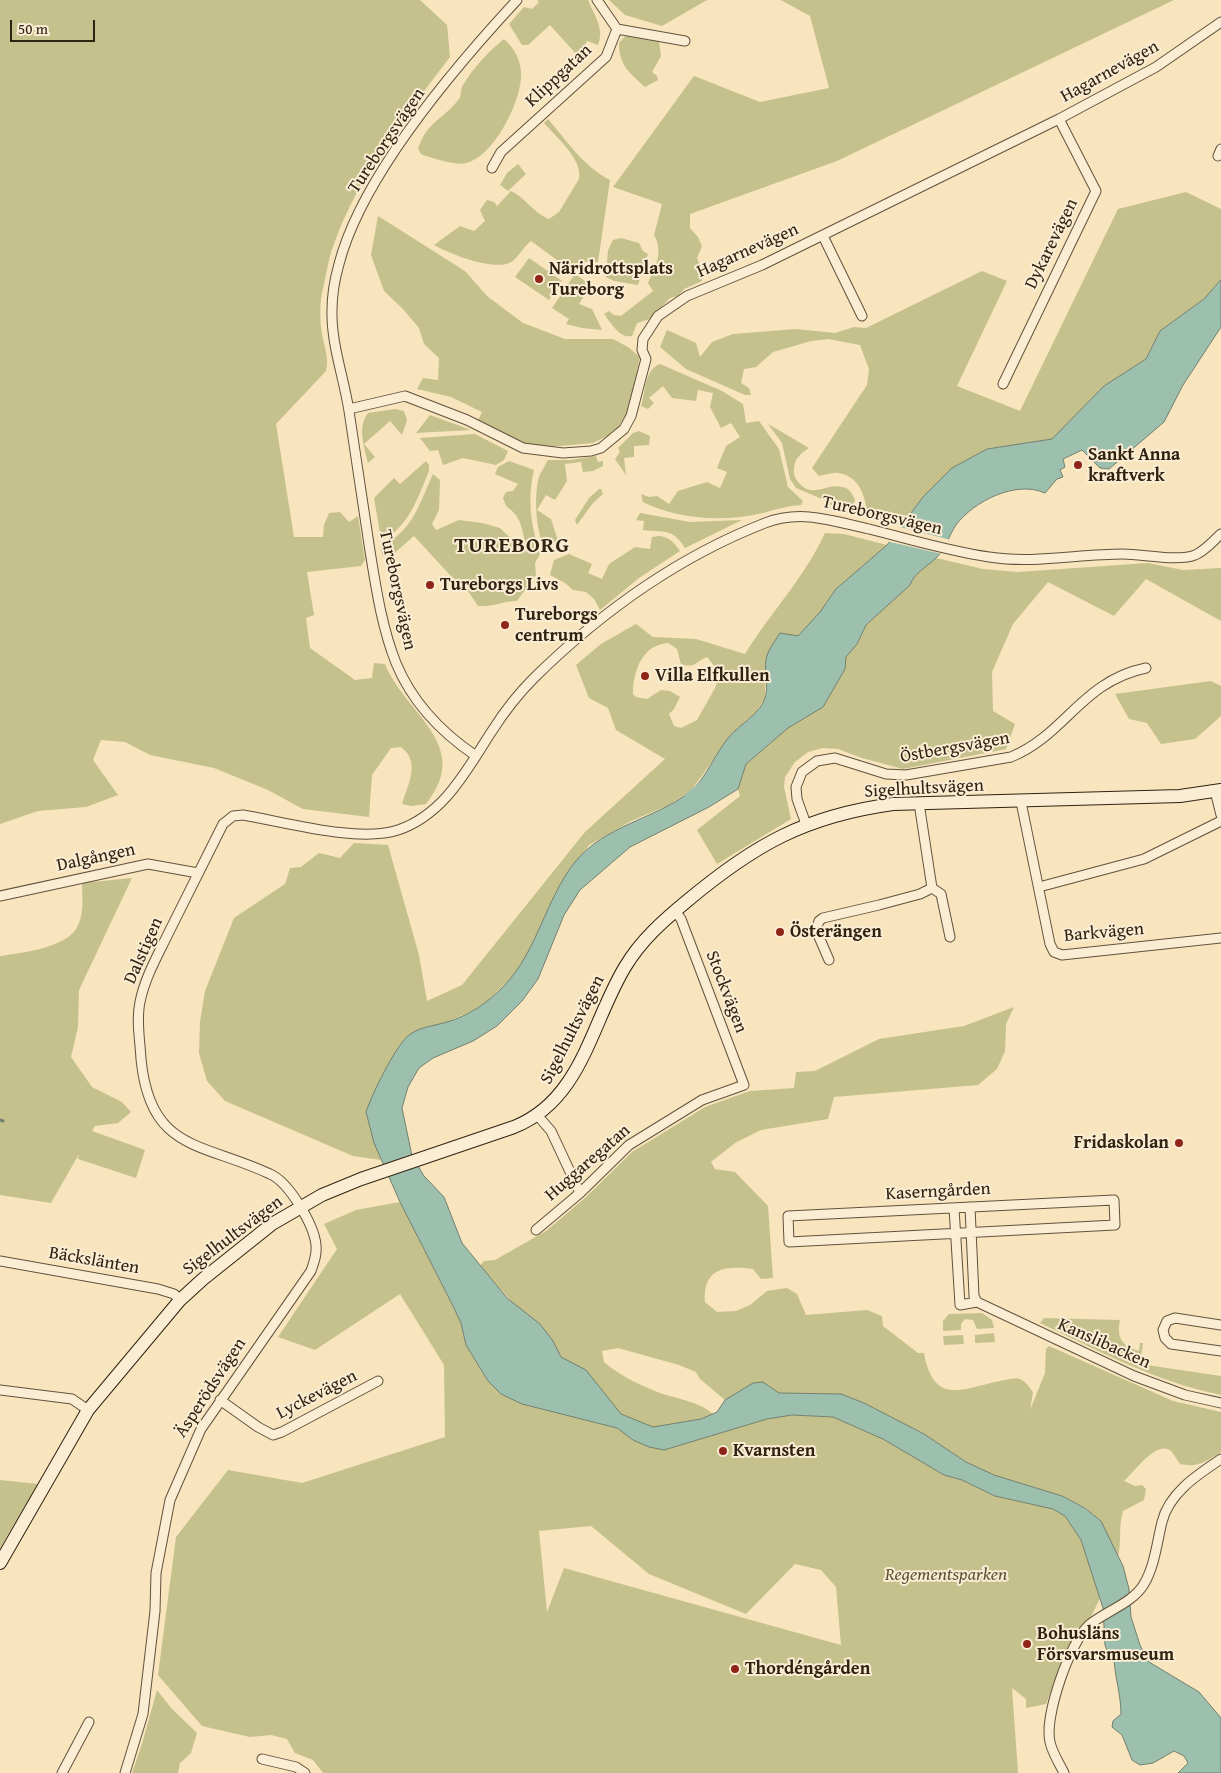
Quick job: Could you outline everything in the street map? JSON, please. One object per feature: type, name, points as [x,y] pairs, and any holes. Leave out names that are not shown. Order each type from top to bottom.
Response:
[{"type":"street","name":"Tureborgsvägen","points":[[517,0],[454,71],[396,150],[355,220],[339,264],[332,310],[334,338],[348,409],[373,575],[396,663],[406,684],[431,719],[452,740],[476,756],[513,701],[535,678],[614,609],[656,578],[682,563],[738,535],[781,518],[821,517],[964,553],[1014,560],[1101,554],[1192,556],[1200,553],[1221,534]]},
{"type":"street","points":[[597,0],[617,29],[650,33],[685,41]]},
{"type":"street","name":"Hagarnevägen","points":[[348,409],[405,396],[468,420],[523,448],[563,453],[601,448],[620,434],[631,416],[646,359],[642,350],[643,338],[658,316],[687,296],[762,265],[823,236],[1059,119],[1156,67],[1221,22]]},
{"type":"street","name":"Klippgatan","points":[[492,168],[501,152],[606,57],[617,29]]},
{"type":"street","name":"Dykarevägen","points":[[1003,384],[1096,191],[1059,119]]},
{"type":"street","points":[[823,236],[862,316]]},
{"type":"street","name":"Östbergsvägen","points":[[806,824],[797,799],[796,787],[802,772],[817,761],[835,758],[886,774],[906,775],[1011,757],[1023,752],[1048,734],[1097,688],[1118,676],[1146,668]]},
{"type":"street","name":"Dalstigen","points":[[287,1187],[272,1174],[204,1150],[176,1136],[156,1112],[148,1096],[142,1069],[138,1030],[140,1002],[150,972],[223,824],[237,815],[348,833],[377,834],[398,830],[437,807],[454,790],[476,756]]},
{"type":"street","points":[[1218,790],[1221,815]]},
{"type":"street","name":"Sigelhultsvägen","points":[[0,1563],[88,1410],[180,1300],[259,1234],[299,1207],[361,1179],[514,1127],[538,1116],[559,1097],[567,1086],[628,962],[651,933],[717,877],[758,847],[806,824],[864,808],[919,803],[1020,802],[1180,796],[1218,790]]},
{"type":"street","name":"Barkvägen","points":[[1020,802],[1050,944],[1058,954],[1221,938]]},
{"type":"street","points":[[919,803],[932,888]]},
{"type":"street","points":[[1038,887],[1144,859],[1221,821]]},
{"type":"street","name":"Dalgången","points":[[0,896],[148,864],[198,873]]},
{"type":"street","points":[[932,888],[942,894],[950,937]]},
{"type":"street","points":[[829,960],[816,930],[819,921],[823,918],[920,894],[932,888]]},
{"type":"street","name":"Stockvägen","points":[[675,911],[680,919],[744,1085]]},
{"type":"street","name":"Huggaregatan","points":[[536,1230],[580,1193],[629,1145],[702,1100],[744,1085]]},
{"type":"street","points":[[538,1116],[551,1131],[580,1193]]},
{"type":"street","name":"Äsperödsvägen","points":[[125,1773],[143,1714],[156,1573],[170,1500],[189,1452],[201,1429],[311,1271],[316,1258],[316,1244],[310,1226],[287,1187]]},
{"type":"street","name":"Kaserngården","points":[[1114,1200],[1115,1225],[789,1242],[788,1216],[954,1208],[1114,1200]]},
{"type":"street","points":[[954,1208],[960,1305],[977,1302],[974,1296],[970,1207]]},
{"type":"street","name":"Bäckslänten","points":[[0,1261],[158,1289],[174,1294],[180,1300]]},
{"type":"street","name":"Kanslibacken","points":[[977,1302],[1134,1376],[1185,1395],[1221,1404]]},
{"type":"street","points":[[1221,1325],[1175,1318],[1167,1321],[1163,1330],[1165,1338],[1171,1344],[1221,1351]]},
{"type":"street","name":"Lyckevägen","points":[[220,1400],[258,1427],[273,1434],[282,1432],[378,1381]]},
{"type":"street","points":[[0,1390],[72,1399],[88,1410]]},
{"type":"street","points":[[1064,1773],[1050,1742],[1050,1716],[1070,1651],[1076,1640],[1091,1624],[1136,1593],[1144,1585],[1162,1521],[1172,1499],[1194,1479],[1221,1460]]},
{"type":"street","points":[[62,1773],[89,1722]]},
{"type":"street","points":[[262,1759],[296,1767],[305,1773]]},
{"type":"green space","points":[[0,0],[420,0],[447,25],[450,57],[401,123],[370,170],[344,219],[332,250],[322,293],[320,314],[327,360],[326,371],[276,424],[294,537],[323,537],[324,525],[329,513],[340,512],[349,522],[358,516],[365,560],[361,566],[307,572],[314,615],[306,618],[310,648],[355,680],[372,678],[374,663],[385,664],[394,682],[431,731],[439,747],[443,764],[439,783],[426,804],[411,806],[402,804],[410,781],[412,766],[407,753],[401,747],[391,748],[372,775],[369,817],[303,809],[268,790],[214,768],[150,755],[125,742],[101,740],[93,760],[118,795],[86,807],[38,811],[0,824]]},
{"type":"green space","points":[[537,0],[588,0],[599,28],[600,39],[598,45],[587,41],[579,55],[577,55],[550,25],[528,45],[522,45],[509,24],[524,7],[532,9],[539,2]]},
{"type":"green space","points":[[609,0],[707,0],[662,26],[625,15]]},
{"type":"green space","points":[[781,0],[1174,0],[837,161],[690,214],[690,228],[698,237],[702,246],[697,258],[703,274],[702,281],[684,289],[678,296],[670,298],[650,319],[637,323],[632,336],[624,335],[616,329],[604,314],[609,311],[614,315],[621,316],[653,291],[648,283],[657,259],[658,247],[654,235],[662,204],[613,187],[694,76],[760,102],[829,88],[810,16]]},
{"type":"green space","points":[[628,33],[653,38],[659,42],[661,56],[652,72],[657,76],[658,80],[645,87],[626,68],[621,58],[619,43]]},
{"type":"green space","points":[[504,39],[514,50],[521,72],[517,97],[512,111],[496,139],[487,150],[476,158],[462,164],[450,163],[421,154],[418,149],[426,132],[459,99],[462,87],[472,72],[487,54]]},
{"type":"green space","points":[[548,119],[584,161],[610,180],[598,262],[586,262],[577,266],[576,270],[568,268],[531,241],[513,261],[496,265],[474,261],[434,245],[460,226],[474,231],[485,221],[480,210],[487,200],[494,202],[497,206],[511,191],[521,197],[538,213],[549,219],[559,212],[579,179],[579,171],[568,149],[544,123]]},
{"type":"green space","points":[[518,164],[526,174],[508,191],[500,185],[507,173]]},
{"type":"green space","points":[[1186,192],[1221,209],[1221,280],[1204,299],[1160,331],[1146,359],[1104,386],[1052,439],[987,449],[952,468],[900,525],[868,516],[861,489],[846,475],[832,473],[819,476],[812,468],[867,385],[869,369],[860,345],[828,339],[811,341],[773,352],[756,367],[744,369],[741,383],[749,388],[751,395],[745,395],[686,369],[660,347],[667,330],[696,343],[700,357],[712,342],[733,334],[796,329],[835,333],[854,327],[866,328],[982,271],[1007,281],[957,386],[1020,411],[1118,209]]},
{"type":"green space","points":[[378,216],[465,271],[487,296],[523,323],[565,339],[613,339],[628,347],[640,357],[629,411],[615,432],[593,443],[548,447],[522,443],[478,420],[482,412],[451,397],[417,389],[423,378],[438,380],[439,358],[424,344],[419,328],[384,291],[371,255]]},
{"type":"green space","points":[[621,238],[639,243],[643,251],[648,254],[638,285],[614,281],[606,277],[608,250],[613,240]]},
{"type":"green space","name":"Näridrottsplats Tureborg","points":[[529,258],[562,281],[549,300],[515,277]]},
{"type":"green space","points":[[575,274],[591,285],[579,304],[592,309],[602,330],[566,324],[569,319],[552,308]]},
{"type":"green space","points":[[660,364],[722,391],[743,404],[746,423],[759,421],[779,449],[788,487],[803,501],[801,505],[733,518],[702,518],[671,513],[643,502],[641,494],[649,497],[657,496],[669,504],[678,491],[707,482],[720,488],[727,472],[717,468],[726,446],[740,437],[731,423],[721,428],[710,407],[713,393],[698,390],[696,401],[672,398],[663,386],[649,398],[654,403],[648,409],[641,406],[648,376]]},
{"type":"green space","points":[[395,409],[404,411],[407,420],[402,435],[390,421],[364,444],[375,457],[368,463],[362,437],[365,418],[368,413]]},
{"type":"green space","points":[[430,415],[471,430],[416,433]]},
{"type":"green space","points":[[768,424],[809,448],[801,454],[794,465],[794,473],[799,483],[809,490],[836,486],[847,489],[855,500],[850,514],[840,511],[822,499],[796,488],[790,479],[782,443]]},
{"type":"green space","points":[[639,431],[650,436],[649,445],[634,446],[634,457],[624,458],[626,475],[615,459],[620,452],[618,448],[633,433]]},
{"type":"green space","points":[[475,434],[508,451],[504,460],[496,465],[463,458],[443,465],[438,450],[430,451],[420,438]]},
{"type":"green space","points":[[596,456],[598,462],[603,461],[603,466],[593,471],[583,472],[581,462],[565,464],[567,481],[555,500],[546,495],[537,510],[551,519],[558,541],[549,545],[551,550],[546,551],[540,535],[536,507],[538,481],[542,470],[548,460],[570,460]]},
{"type":"green space","points":[[426,461],[429,465],[429,471],[417,501],[398,528],[390,535],[381,539],[374,498],[394,478],[400,484]]},
{"type":"green space","points":[[509,461],[534,470],[530,502],[534,533],[540,554],[535,563],[536,575],[517,601],[490,606],[478,606],[468,591],[449,574],[414,536],[390,557],[386,559],[382,555],[381,547],[401,532],[414,516],[433,474],[440,480],[439,510],[432,524],[436,530],[459,520],[482,523],[500,528],[521,548],[525,542],[520,524],[503,498],[506,492],[513,491],[518,484],[495,474],[498,467]]},
{"type":"green space","points":[[601,489],[603,494],[593,503],[577,525],[575,520],[589,498]]},
{"type":"green space","points":[[640,513],[690,522],[742,520],[685,548],[676,537],[667,532],[643,530],[644,521],[636,520]]},
{"type":"green space","points":[[825,533],[844,534],[887,545],[836,589],[820,612],[798,636],[766,659],[765,698],[756,712],[730,736],[691,791],[669,805],[631,821],[589,845],[559,887],[526,959],[513,976],[489,1000],[472,1011],[409,1035],[391,1062],[366,1112],[381,1160],[353,1156],[225,1101],[207,1081],[199,1053],[200,1022],[205,991],[234,918],[285,884],[290,868],[301,867],[319,853],[340,858],[354,843],[388,845],[419,955],[427,1001],[462,985],[585,832],[665,759],[616,730],[608,708],[589,698],[576,665],[601,644],[636,624],[653,637],[696,639],[745,654],[798,580]],"holes":[[[668,643],[677,649],[681,664],[689,666],[707,657],[716,668],[718,679],[697,720],[681,728],[674,726],[669,714],[680,697],[670,691],[661,690],[647,699],[636,697],[633,694],[637,668],[646,654],[659,645]]]},
{"type":"green space","points":[[659,536],[671,541],[680,551],[639,578],[600,610],[594,599],[586,592],[573,590],[550,575],[554,560],[569,554],[592,564],[588,573],[602,579],[609,564],[635,547],[650,549],[652,537]]},
{"type":"green space","points":[[936,558],[983,569],[1018,572],[1148,563],[1183,570],[1221,568],[1221,621],[1146,579],[1114,616],[1048,582],[1013,624],[992,672],[993,711],[1015,724],[1006,749],[903,769],[862,758],[838,749],[823,748],[808,752],[795,762],[785,777],[784,787],[791,819],[717,864],[697,830],[740,796],[738,789],[746,764],[788,728],[823,707],[845,669],[846,657],[857,644],[866,625],[910,585],[914,577],[928,563]]},
{"type":"green space","points":[[1211,681],[1221,686],[1221,716],[1195,739],[1161,744],[1147,723],[1129,719],[1115,694]]},
{"type":"green space","points":[[132,878],[79,990],[78,1027],[71,1057],[92,1087],[122,1102],[131,1112],[118,1123],[95,1126],[92,1131],[145,1150],[136,1178],[78,1159],[79,1154],[51,1203],[0,1195],[0,956],[52,945],[70,935],[76,929],[81,918],[82,883]]},
{"type":"green space","points":[[1014,1007],[1006,1024],[1005,1051],[997,1069],[978,1085],[834,1097],[828,1119],[761,1130],[735,1143],[711,1162],[715,1169],[735,1172],[768,1206],[773,1278],[761,1279],[753,1269],[734,1268],[718,1271],[707,1282],[705,1302],[717,1312],[736,1311],[750,1305],[767,1291],[787,1288],[797,1294],[806,1315],[867,1310],[882,1316],[883,1326],[918,1353],[924,1353],[929,1371],[935,1382],[944,1388],[954,1390],[965,1389],[1018,1378],[1026,1383],[1033,1392],[1030,1410],[1045,1373],[1046,1349],[1049,1346],[1173,1401],[1221,1412],[1221,1452],[1202,1463],[1186,1465],[1180,1464],[1171,1451],[1165,1448],[1159,1449],[1146,1458],[1124,1481],[1135,1486],[1142,1485],[1146,1489],[1144,1500],[1123,1511],[1118,1557],[1101,1521],[1085,1507],[1062,1496],[994,1475],[966,1462],[924,1434],[864,1403],[841,1394],[779,1393],[763,1382],[725,1400],[700,1379],[696,1372],[679,1365],[618,1348],[602,1351],[604,1362],[615,1371],[648,1388],[693,1403],[713,1414],[701,1419],[653,1427],[621,1414],[593,1382],[561,1357],[480,1266],[484,1261],[495,1260],[546,1231],[585,1198],[632,1152],[705,1107],[750,1091],[794,1088],[796,1072],[815,1071],[879,1039],[964,1026]]},
{"type":"green space","name":"Regementsparken","points":[[400,1202],[452,1304],[461,1323],[466,1345],[476,1362],[488,1381],[522,1404],[617,1428],[633,1440],[664,1450],[767,1419],[792,1415],[833,1417],[883,1439],[944,1475],[962,1480],[995,1496],[1053,1509],[1065,1516],[1081,1540],[1100,1598],[1088,1623],[1078,1632],[1065,1655],[1046,1704],[1026,1708],[1026,1699],[1012,1688],[1018,1773],[323,1773],[313,1760],[295,1753],[287,1739],[271,1735],[250,1737],[202,1726],[158,1675],[176,1537],[228,1470],[302,1483],[445,1437],[444,1365],[400,1294],[315,1350],[278,1337],[337,1249],[324,1224],[356,1210]],"holes":[[[591,1526],[649,1574],[746,1614],[795,1564],[821,1570],[836,1587],[841,1645],[564,1568],[547,1612],[539,1531]]]},
{"type":"green space","points":[[982,1313],[992,1320],[994,1328],[977,1329],[973,1320],[965,1319],[961,1324],[961,1330],[943,1331],[943,1321],[949,1314]]},
{"type":"green space","points":[[1044,1318],[1120,1320],[1119,1331],[1124,1343],[1139,1351],[1140,1343],[1143,1343],[1140,1364],[1221,1376],[1221,1395],[1151,1374],[1106,1355],[1040,1323]]},
{"type":"green space","points":[[994,1333],[995,1342],[975,1343],[975,1335]]},
{"type":"green space","points":[[963,1335],[964,1344],[944,1345],[943,1336]]},
{"type":"green space","points":[[0,1480],[38,1484],[0,1548]]},
{"type":"green space","points":[[157,1690],[172,1709],[197,1733],[191,1753],[180,1763],[178,1773],[132,1773],[142,1744]]},
{"type":"shaded area","points":[[1221,280],[1221,327],[1183,385],[1164,422],[1109,469],[1100,468],[1082,450],[1063,459],[1065,467],[1060,470],[1063,477],[1057,479],[1045,493],[1021,489],[1009,491],[984,501],[964,516],[933,561],[918,573],[910,585],[866,625],[857,644],[846,657],[845,669],[823,707],[788,728],[746,764],[738,789],[709,807],[630,847],[580,890],[564,915],[538,979],[522,1001],[497,1026],[473,1041],[433,1058],[419,1068],[408,1087],[402,1108],[412,1156],[424,1176],[444,1197],[462,1243],[507,1298],[540,1324],[553,1341],[561,1357],[586,1370],[621,1414],[653,1427],[701,1419],[717,1412],[725,1400],[753,1383],[763,1382],[779,1393],[841,1394],[864,1403],[924,1434],[966,1462],[994,1475],[1062,1496],[1085,1508],[1101,1521],[1123,1566],[1129,1589],[1131,1617],[1140,1645],[1149,1662],[1199,1692],[1221,1718],[1221,1773],[1178,1773],[1188,1763],[1184,1756],[1174,1751],[1153,1763],[1140,1765],[1132,1760],[1122,1735],[1112,1727],[1113,1721],[1121,1714],[1121,1707],[1114,1659],[1108,1654],[1105,1645],[1103,1608],[1081,1540],[1065,1516],[1053,1509],[995,1496],[962,1480],[944,1475],[883,1439],[833,1417],[792,1415],[767,1419],[664,1450],[649,1447],[633,1440],[617,1428],[522,1404],[501,1394],[488,1381],[466,1345],[461,1323],[400,1202],[374,1143],[366,1112],[378,1083],[397,1050],[408,1036],[421,1029],[447,1022],[470,1012],[492,998],[516,972],[556,892],[575,862],[587,850],[600,839],[676,802],[695,787],[729,737],[762,704],[767,689],[767,657],[780,633],[798,636],[820,612],[836,589],[887,545],[923,497],[952,468],[987,449],[1052,439],[1104,386],[1146,359],[1160,331],[1204,299]],"holes":[[[723,769],[727,770],[727,778],[722,784],[715,785],[714,777]]]},
{"type":"pier","points":[[896,526],[951,540],[942,554],[886,541]]},
{"type":"waterway","points":[[693,801],[709,788],[742,746]]},
{"type":"place","name":"Näridrottsplats Tureborg","points":[[539,279]]},
{"type":"place","name":"Sankt Anna kraftverk","points":[[1078,465]]},
{"type":"place","name":"Tureborgs Livs","points":[[430,585]]},
{"type":"place","name":"Tureborgs centrum","points":[[505,625]]},
{"type":"place","name":"Villa Elfkullen","points":[[645,676]]},
{"type":"place","name":"Österängen","points":[[780,932]]},
{"type":"place","name":"Fridaskolan","points":[[1179,1143]]},
{"type":"place","name":"Kvarnsten","points":[[723,1451]]},
{"type":"place","name":"Bohusläns Försvarsmuseum","points":[[1027,1644]]},
{"type":"place","name":"Thordéngården","points":[[735,1669]]},
{"type":"district","name":"TUREBORG","points":[[512,546]]}]
